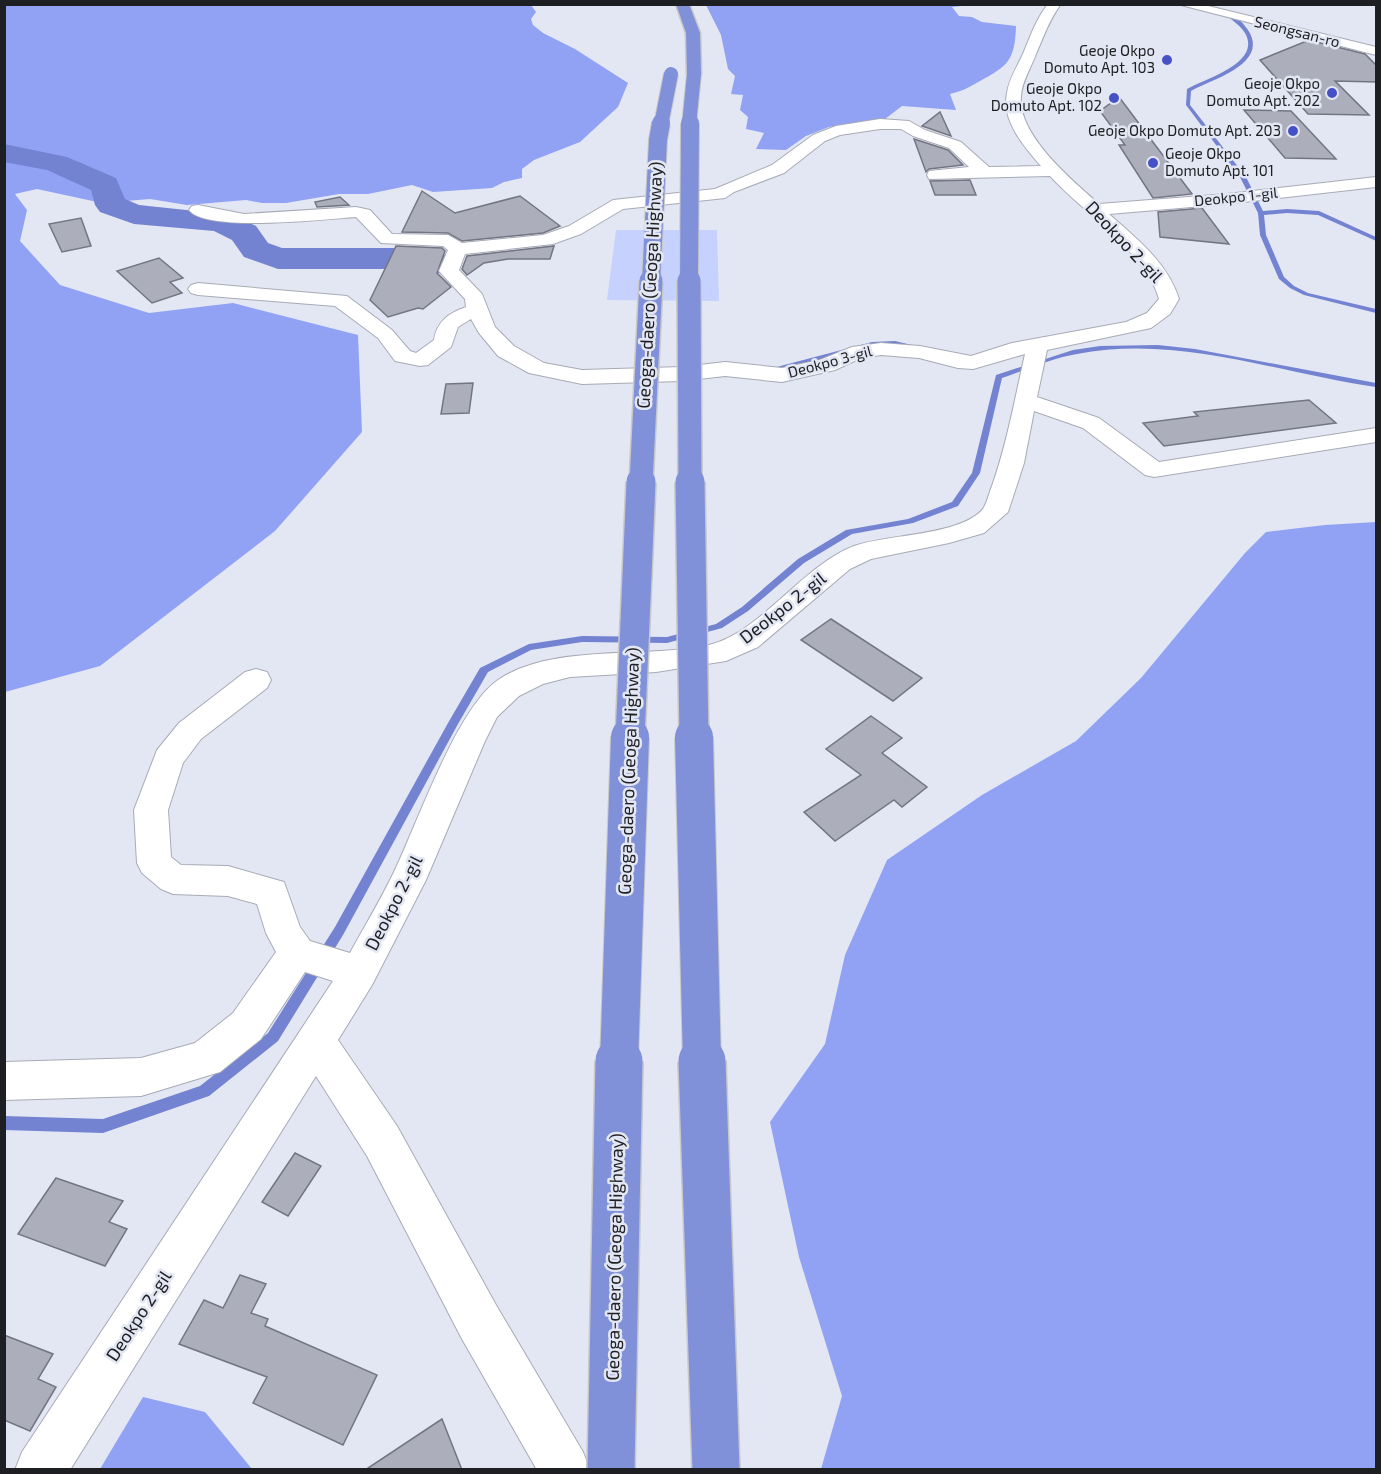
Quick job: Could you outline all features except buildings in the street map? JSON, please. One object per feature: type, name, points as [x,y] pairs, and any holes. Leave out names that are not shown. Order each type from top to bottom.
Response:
[{"type":"highway","points":[[679,70],[693,33],[682,4]]},
{"type":"highway","name":"Geoga-daero (Geoga Highway)","points":[[611,1470],[622,936],[639,519],[658,140],[679,70]]},
{"type":"highway","name":"Geoga-daero (Geoga Highway)","points":[[679,70],[688,140],[690,540],[697,903],[716,1470]]},
{"type":"street","name":"Deokpo 2-gil","points":[[40,1470],[315,1040],[350,971],[408,880],[469,741],[486,710],[508,688],[535,675],[570,667],[656,662],[716,654],[748,640],[840,563],[864,552],[950,536],[975,527],[995,512],[1012,463],[1032,370],[1145,323],[1165,309],[1169,299],[1161,277],[1138,251],[1056,171],[1023,133],[1016,119],[1013,104],[1016,81],[1039,28],[1055,4]]},
{"type":"street","name":"Seongsan-ro","points":[[1185,5],[1377,51]]},
{"type":"street","points":[[198,210],[209,214],[244,219],[356,212],[364,214],[387,239],[448,241],[458,249],[546,240],[575,230],[620,204],[719,194],[778,169],[825,135],[880,124],[904,124],[918,133],[955,145],[985,172]]},
{"type":"street","points":[[935,175],[1056,171]]},
{"type":"street","name":"Deokpo 1-gil","points":[[1096,210],[1227,199],[1377,182]]},
{"type":"street","name":"Deokpo 3-gil","points":[[458,249],[448,271],[475,298],[477,310],[486,329],[506,351],[537,368],[582,377],[682,374],[725,369],[782,375],[827,365],[844,356],[881,349],[920,352],[958,362],[973,363],[1012,349],[1032,370]]},
{"type":"street","points":[[198,289],[340,300],[385,334],[403,356],[420,360],[444,343],[445,328],[454,319],[477,310]]},
{"type":"street","points":[[1032,370],[1091,423],[1154,470],[1377,435]]},
{"type":"street","points":[[256,680],[190,731],[168,759],[151,810],[154,863],[173,879],[228,880],[271,893],[284,933],[302,954],[350,971]]},
{"type":"street","points":[[4,1081],[141,1077],[206,1059],[247,1026],[302,954]]},
{"type":"street","points":[[315,1040],[382,1141],[479,1322],[565,1470]]},
{"type":"shaded area","points":[[5,4],[531,5],[536,12],[531,19],[533,25],[628,83],[618,107],[580,142],[534,160],[522,169],[522,178],[504,182],[492,188],[433,192],[412,185],[368,194],[339,194],[286,203],[246,200],[187,205],[150,199],[102,203],[37,189],[15,194],[27,210],[20,241],[60,285],[149,313],[233,303],[358,335],[362,432],[275,531],[100,666],[5,692]]},
{"type":"shaded area","points":[[706,5],[971,5],[952,7],[959,16],[972,17],[982,22],[1016,26],[1014,47],[1008,61],[997,71],[959,92],[950,94],[956,110],[902,106],[885,119],[829,127],[806,136],[786,150],[756,149],[764,133],[746,129],[748,117],[740,110],[743,95],[731,94],[735,76],[728,69],[721,35]]},
{"type":"shaded area","points":[[616,230],[717,230],[719,301],[607,300]]},
{"type":"shaded area","points":[[1376,522],[1376,1469],[821,1469],[842,1396],[799,1257],[770,1122],[825,1044],[845,955],[887,860],[982,795],[1076,741],[1141,678],[1245,553],[1266,532]]},
{"type":"shaded area","points":[[143,1397],[205,1412],[252,1469],[100,1469]]},
{"type":"waterway","points":[[1223,11],[1232,16],[1245,29],[1251,45],[1249,52],[1244,60],[1235,67],[1189,90],[1188,105],[1243,177],[1261,213]]},
{"type":"waterway","points":[[4,153],[56,163],[105,185],[111,205],[134,214],[221,222],[244,233],[256,250],[278,258],[426,259],[436,263]]},
{"type":"waterway","points":[[1261,213],[1287,211],[1319,213],[1376,239]]},
{"type":"waterway","points":[[1261,213],[1263,235],[1281,278],[1306,294],[1376,311]]},
{"type":"waterway","points":[[773,369],[820,359],[872,344],[895,343],[916,347]]},
{"type":"waterway","points":[[4,1123],[103,1126],[204,1091],[273,1037],[339,931],[484,670],[529,647],[582,639],[667,640],[719,626],[745,609],[801,561],[849,532],[910,521],[955,504],[976,473],[999,377],[1073,352],[1100,348],[1158,347],[1195,351],[1376,385]]},
{"type":"place","name":"Geoje Okpo Domuto Apt. 103","points":[[1167,60]]},
{"type":"place","name":"Geoje Okpo Domuto Apt. 202","points":[[1332,93]]},
{"type":"place","name":"Geoje Okpo Domuto Apt. 102","points":[[1114,98]]},
{"type":"place","name":"Geoje Okpo Domuto Apt. 203","points":[[1293,131]]},
{"type":"place","name":"Geoje Okpo Domuto Apt. 101","points":[[1153,163]]}]
